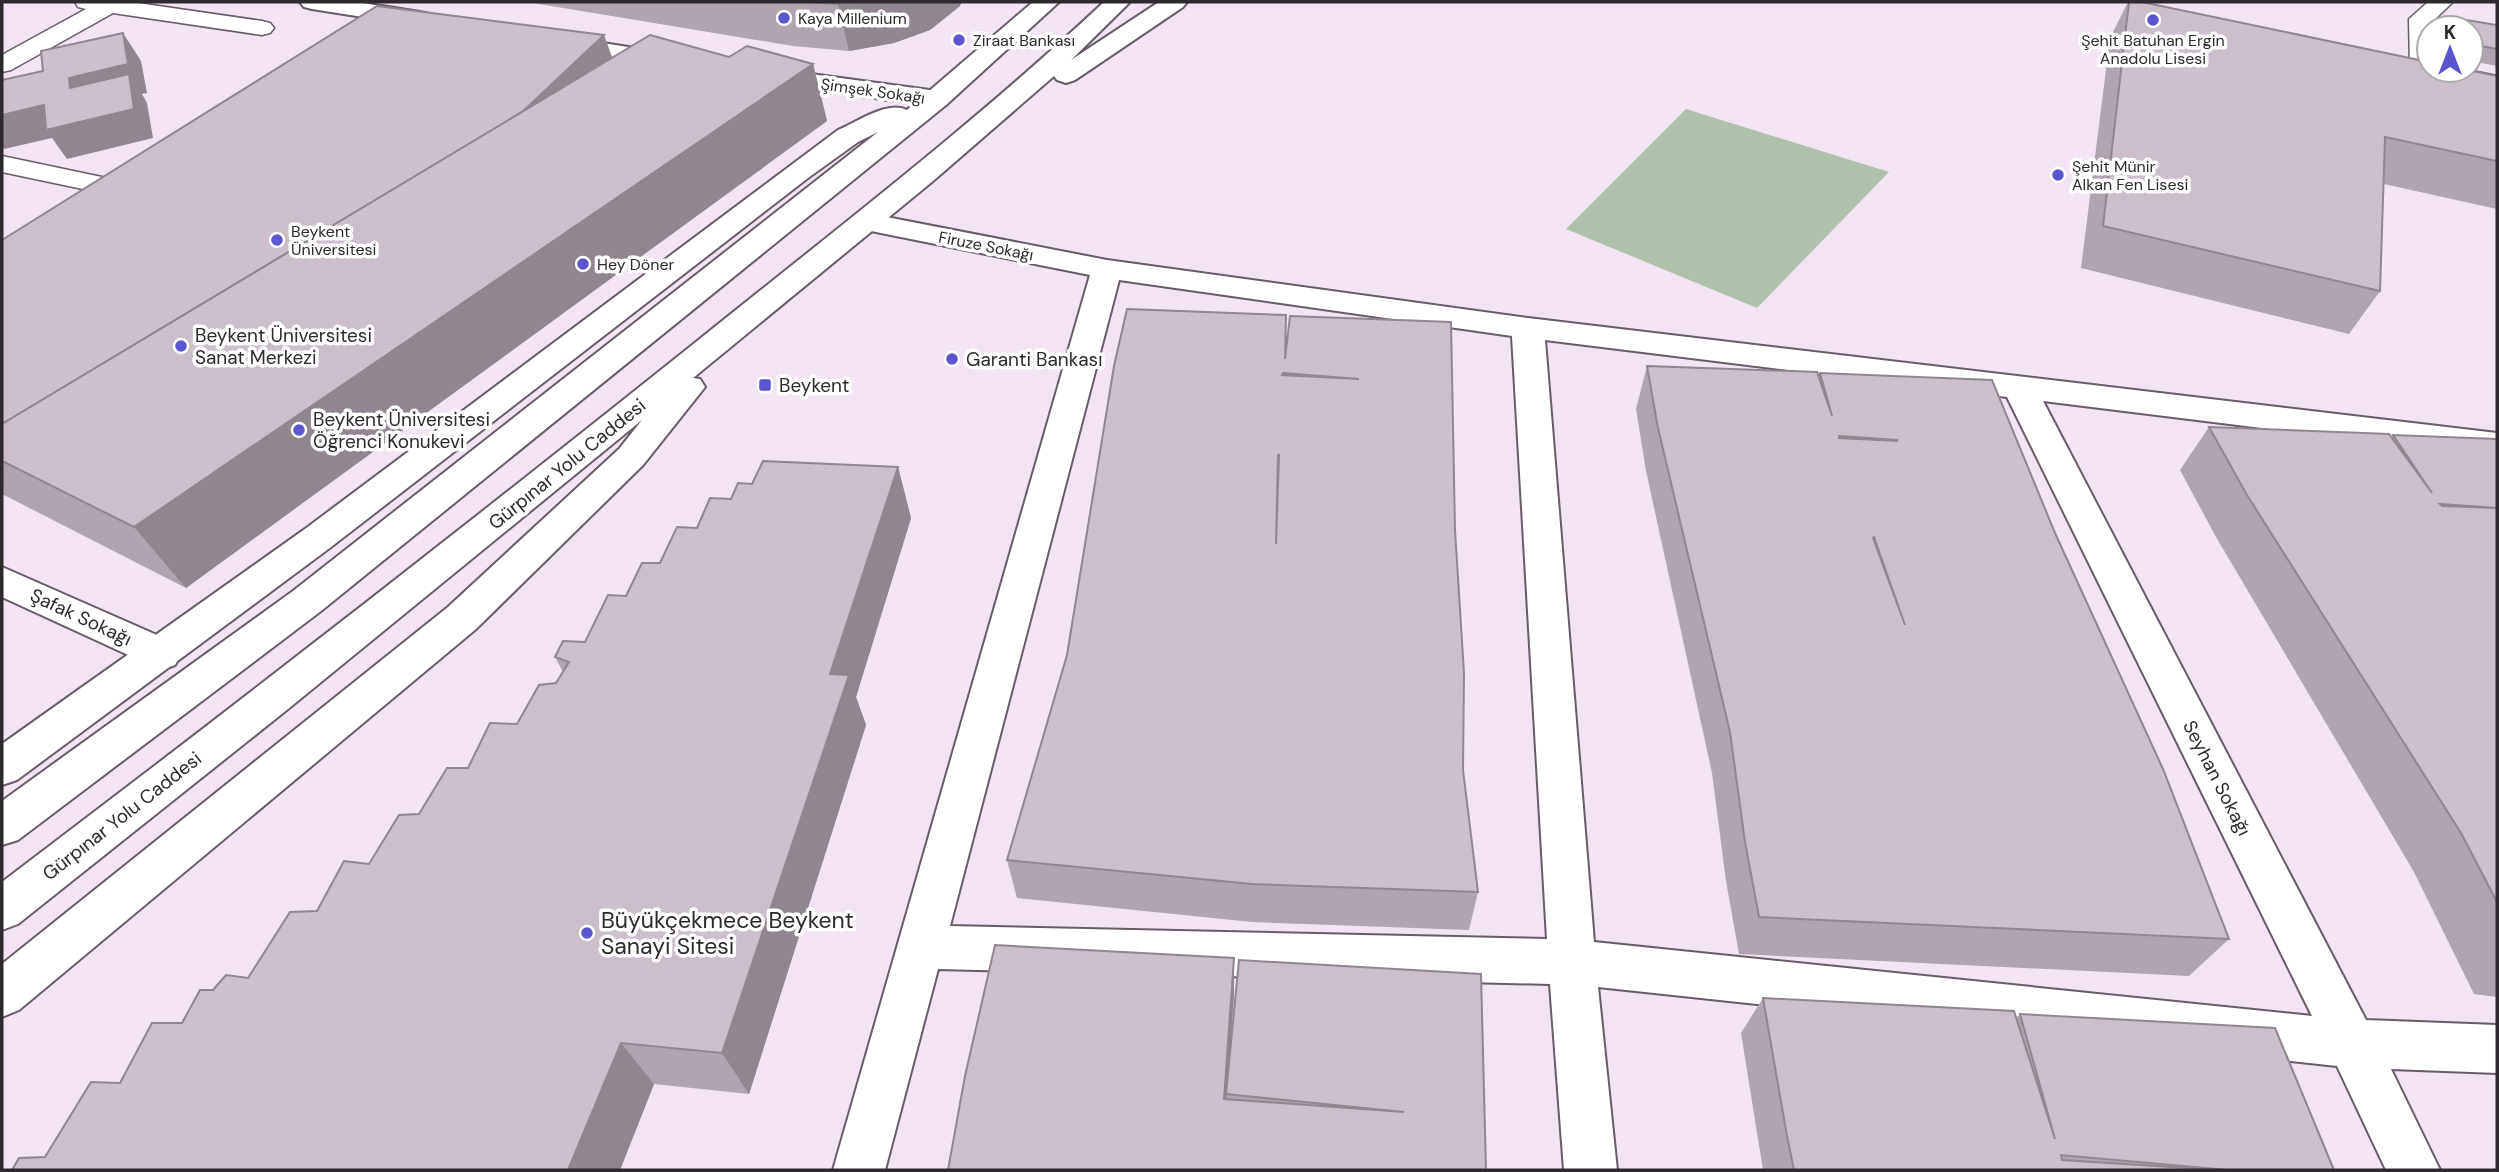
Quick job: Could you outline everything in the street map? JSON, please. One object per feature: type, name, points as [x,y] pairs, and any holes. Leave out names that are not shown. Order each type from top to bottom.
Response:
[{"type":"street","points":[[312,2],[445,23]]},
{"type":"street","points":[[2,825],[307,601],[937,99],[1047,2]]},
{"type":"street","name":"Gürpınar Yolu Caddesi","points":[[2,909],[581,452],[866,222],[956,147],[1118,2]]},
{"type":"street","points":[[956,147],[1175,2]]},
{"type":"street","points":[[358,37],[392,14]]},
{"type":"street","points":[[539,39],[700,67]]},
{"type":"street","name":"Şimşek Sokağı","points":[[740,73],[937,99]]},
{"type":"street","points":[[2,767],[161,654],[533,377],[828,150],[848,136],[887,117],[937,99]]},
{"type":"street","points":[[108,211],[147,185]]},
{"type":"street","name":"Firuze Sokağı","points":[[866,222],[1107,269],[1528,328],[2497,445]]},
{"type":"street","points":[[859,1170],[1107,269]]},
{"type":"street","points":[[1528,328],[1572,962],[1590,1170]]},
{"type":"street","points":[[2,994],[462,618],[631,457],[682,397],[723,337]]},
{"type":"street","name":"Seyhan Sokağı","points":[[2019,387],[2352,1044],[2413,1170]]},
{"type":"street","name":"Şafak Sokağı","points":[[2,581],[161,654]]},
{"type":"street","points":[[920,947],[1572,962],[2352,1044],[2497,1049]]},
{"type":"lane","points":[[2442,2],[2421,19],[2422,69],[2497,83]]},
{"type":"lane","points":[[2,65],[98,3],[262,28]]},
{"type":"lane","points":[[2,164],[147,185]]},
{"type":"green space","points":[[1686,109],[1889,172],[1757,308],[1566,229]]},
{"type":"building","points":[[809,2],[853,2],[838,4]]},
{"type":"building","name":"Şehit Münir Alkan Fen Lisesi","points":[[2129,2],[2142,2],[2415,59],[2415,84],[2485,84],[2485,74],[2497,76],[2497,161],[2385,137],[2380,291],[2103,226]]},
{"type":"building","points":[[377,6],[604,35],[521,113],[2,424],[2,240]]},
{"type":"building","points":[[2485,23],[2497,25],[2497,49],[2485,47]]},
{"type":"building","points":[[123,33],[128,64],[69,78],[70,88],[129,74],[134,109],[46,130],[44,105],[2,115],[2,80],[43,71],[41,51]]},
{"type":"building","points":[[650,35],[729,57],[747,46],[813,64],[134,527],[2,461],[2,424]]},
{"type":"building","points":[[1127,309],[1286,315],[1285,359],[1290,316],[1451,322],[1455,530],[1464,673],[1463,770],[1478,892],[1252,884],[1007,860],[1067,655],[1114,366]],"holes":[[[1283,373],[1359,379],[1282,375]],[[1278,455],[1279,455],[1276,544]]]},
{"type":"building","points":[[1647,366],[1817,372],[1832,416],[1820,373],[1992,380],[2055,533],[2163,769],[2229,939],[1759,917],[1745,842],[1730,732],[1658,428]],"holes":[[[1839,438],[1897,440],[1897,441]],[[1874,537],[1905,625],[1873,538]]]},
{"type":"building","points":[[2209,427],[2389,434],[2432,493],[2393,435],[2497,439],[2497,508],[2497,902],[2461,833],[2247,495]],"holes":[[[2440,504],[2497,508],[2442,506]]]},
{"type":"building","name":"Büyükçekmece Beykent Sanayi Sitesi","points":[[763,461],[898,467],[830,674],[849,675],[722,1053],[621,1043],[568,1170],[12,1170],[19,1158],[45,1157],[91,1082],[120,1083],[152,1023],[182,1023],[200,990],[213,990],[226,975],[248,978],[290,912],[317,911],[344,861],[369,864],[399,815],[419,814],[447,768],[468,768],[490,723],[517,724],[539,685],[556,683],[569,662],[555,657],[563,641],[585,642],[608,595],[626,596],[642,563],[660,563],[677,527],[697,528],[710,498],[731,499],[738,483],[752,484]]},
{"type":"building","points":[[995,945],[1234,958],[1224,1099],[1404,1112],[1226,1094],[1239,960],[1481,974],[1486,1170],[948,1170],[965,1076]]},
{"type":"building","points":[[1763,998],[2014,1011],[2055,1139],[2020,1014],[2275,1028],[2334,1170],[2228,1170],[2061,1155],[2062,1160],[2219,1170],[1794,1170]]},
{"type":"place","name":"Kaya Millenium","points":[[784,18]]},
{"type":"place","name":"Şehit Batuhan Ergin Anadolu Lisesi","points":[[2153,20]]},
{"type":"place","name":"Ziraat Bankası","points":[[959,40]]},
{"type":"place","name":"Şehit Münir Alkan Fen Lisesi","points":[[2058,175]]},
{"type":"place","name":"Beykent Üniversitesi","points":[[277,240]]},
{"type":"place","name":"Hey Döner","points":[[583,264]]},
{"type":"place","name":"Beykent Üniversitesi Sanat Merkezi","points":[[181,346]]},
{"type":"place","name":"Garanti Bankası","points":[[952,359]]},
{"type":"place","name":"Beykent","points":[[765,385]]},
{"type":"place","name":"Beykent Üniversitesi Öğrenci Konukevi","points":[[299,430]]},
{"type":"place","name":"Büyükçekmece Beykent Sanayi Sitesi","points":[[587,933]]}]
